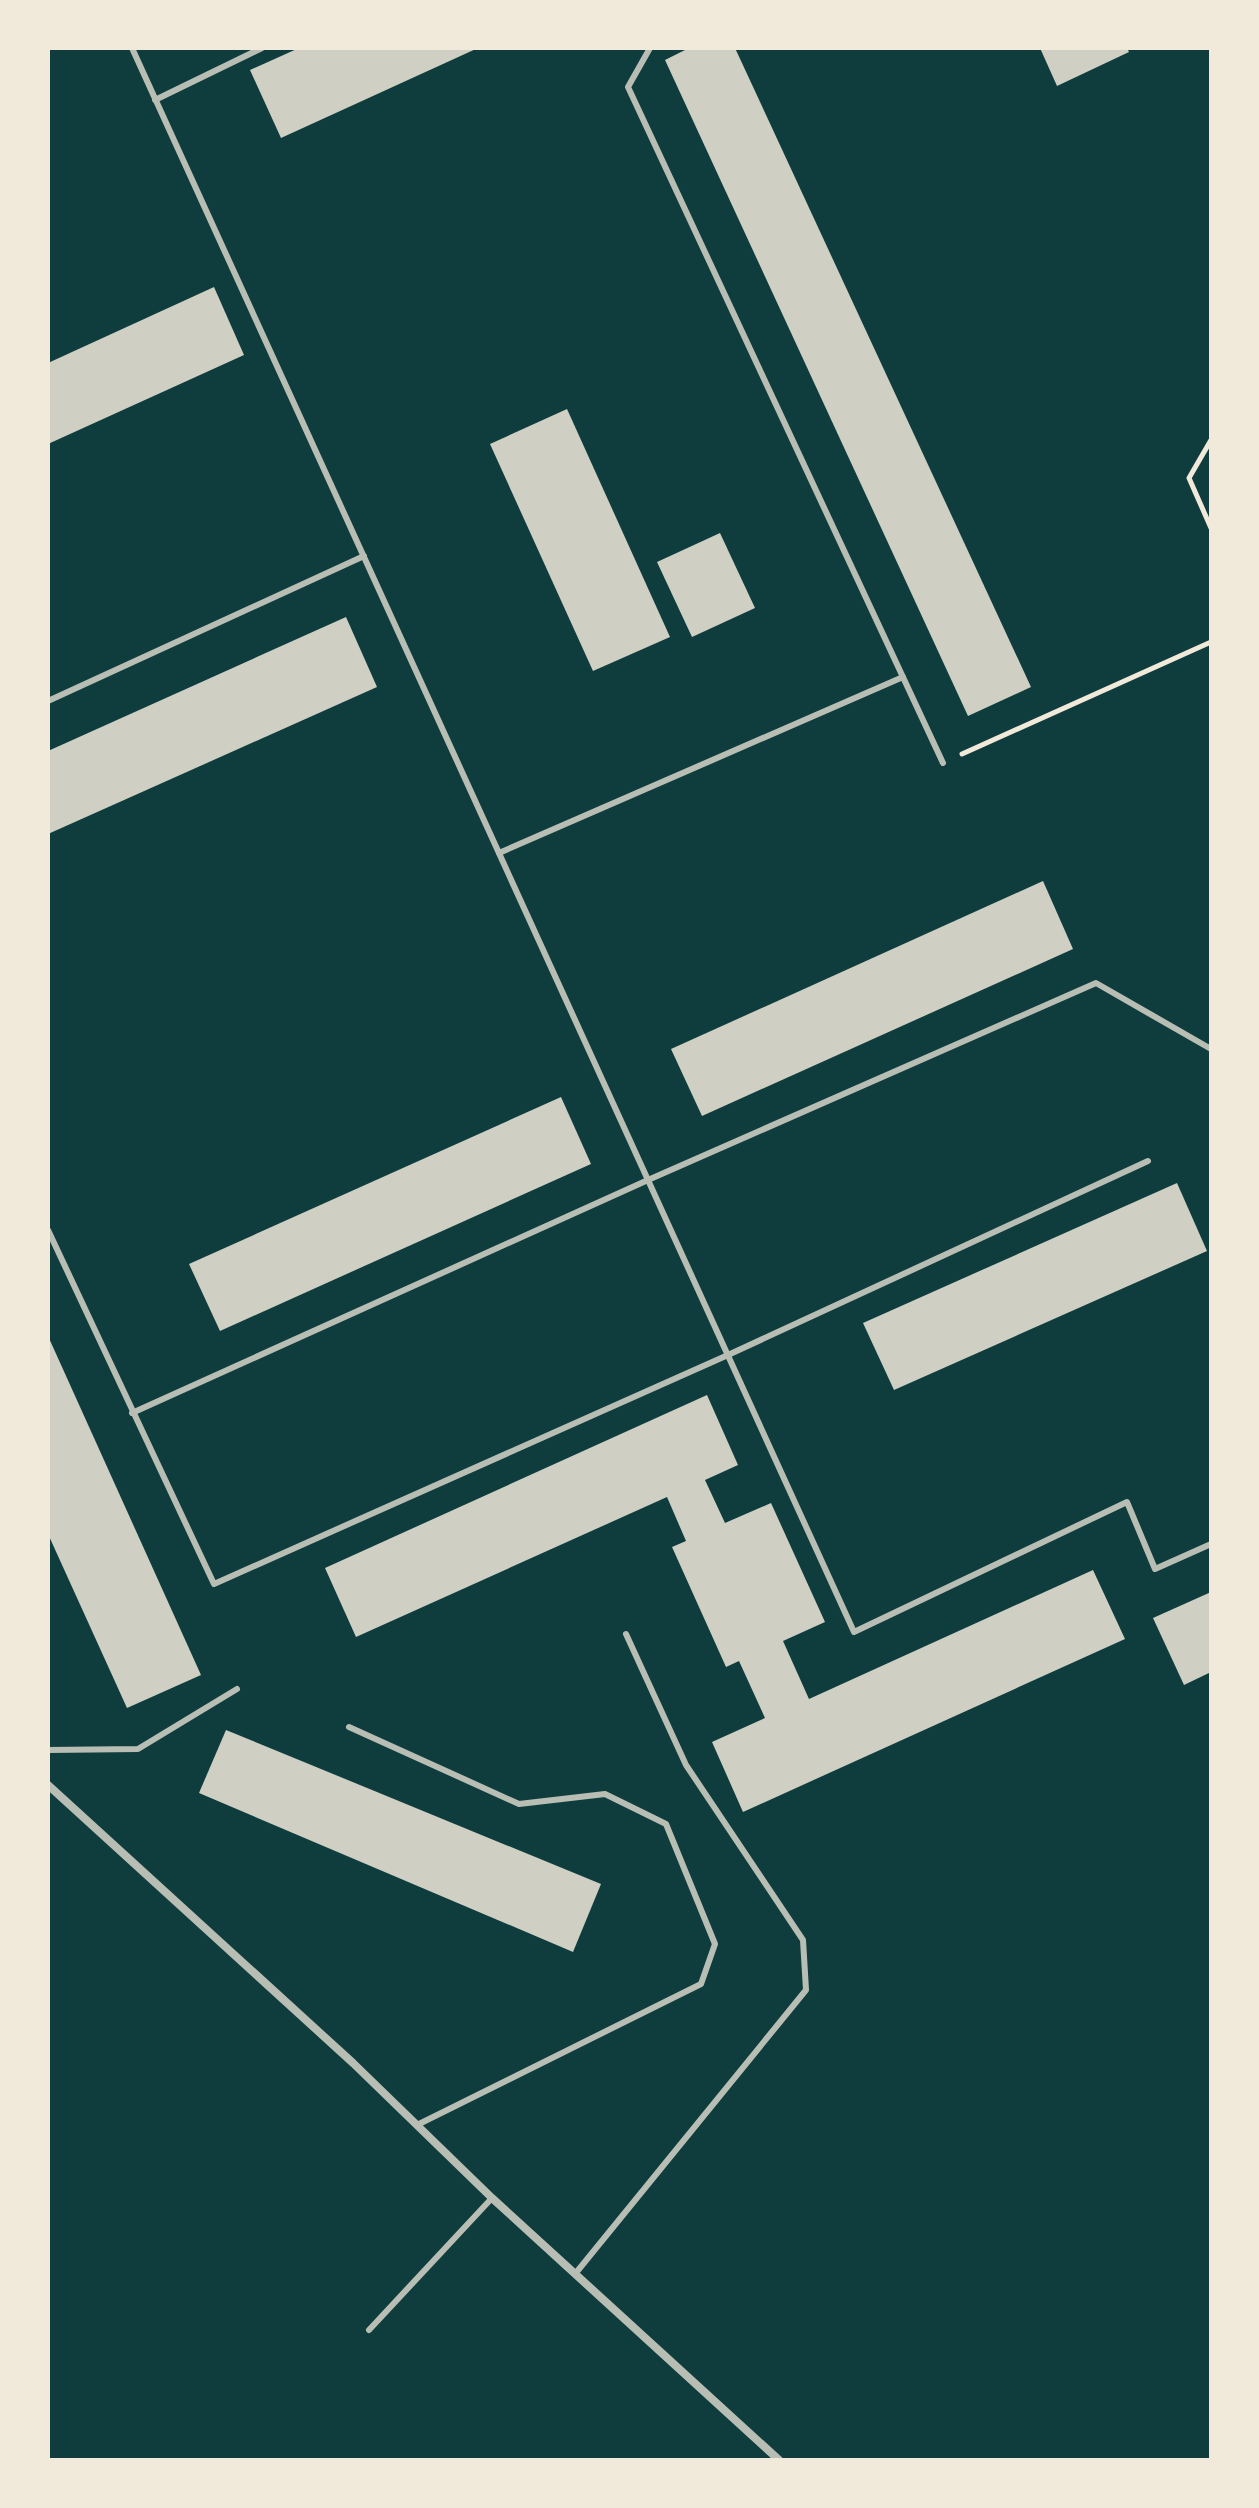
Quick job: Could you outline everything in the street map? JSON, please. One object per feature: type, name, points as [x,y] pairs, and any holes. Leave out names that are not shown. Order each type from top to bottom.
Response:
[{"type":"street","points":[[48,1785],[353,2063],[492,2198],[779,2460]]},
{"type":"lane","points":[[132,48],[854,1632],[1127,1502],[1155,1569],[1211,1544]]},
{"type":"lane","points":[[155,100],[262,48]]},
{"type":"lane","points":[[650,48],[628,87],[943,763]]},
{"type":"lane","points":[[48,701],[364,556]]},
{"type":"lane","points":[[499,853],[903,677]]},
{"type":"lane","points":[[132,1413],[648,1180],[1096,983],[1211,1049]]},
{"type":"lane","points":[[48,1230],[214,1584],[728,1355],[1148,1161]]},
{"type":"lane","points":[[575,2274],[806,1990],[803,1940],[686,1765],[626,1634]]},
{"type":"lane","points":[[48,1750],[138,1749],[237,1689]]},
{"type":"lane","points":[[349,1727],[519,1804],[605,1794],[666,1824],[715,1944],[701,1984],[417,2125]]},
{"type":"lane","points":[[369,2330],[492,2198]]},
{"type":"path","points":[[1211,440],[1189,478],[1211,528]]},
{"type":"path","points":[[943,763],[1211,642]]},
{"type":"building","points":[[299,48],[478,48],[281,138],[250,70]]},
{"type":"building","points":[[689,48],[735,48],[1031,687],[968,716],[665,60]]},
{"type":"building","points":[[1040,48],[1127,48],[1129,52],[1057,86]]},
{"type":"building","points":[[214,287],[244,355],[48,444],[48,363]]},
{"type":"building","points":[[567,409],[670,637],[593,671],[490,444]]},
{"type":"building","points":[[720,533],[755,608],[692,637],[657,562]]},
{"type":"building","points":[[346,617],[377,687],[48,834],[48,751]]},
{"type":"building","points":[[1043,881],[1073,949],[702,1116],[671,1049]]},
{"type":"building","points":[[561,1097],[591,1164],[220,1331],[189,1264]]},
{"type":"building","points":[[1177,1183],[1207,1251],[894,1390],[863,1323]]},
{"type":"building","points":[[48,1336],[201,1675],[127,1708],[48,1534]]},
{"type":"building","points":[[707,1395],[738,1465],[705,1480],[725,1523],[771,1503],[825,1622],[783,1641],[809,1699],[1093,1570],[1125,1639],[743,1812],[712,1742],[765,1718],[739,1661],[726,1667],[672,1547],[686,1541],[667,1497],[356,1637],[325,1568]]},
{"type":"building","points":[[1211,1592],[1211,1672],[1184,1685],[1153,1618]]},
{"type":"building","points":[[226,1730],[601,1884],[573,1952],[199,1793]]}]
